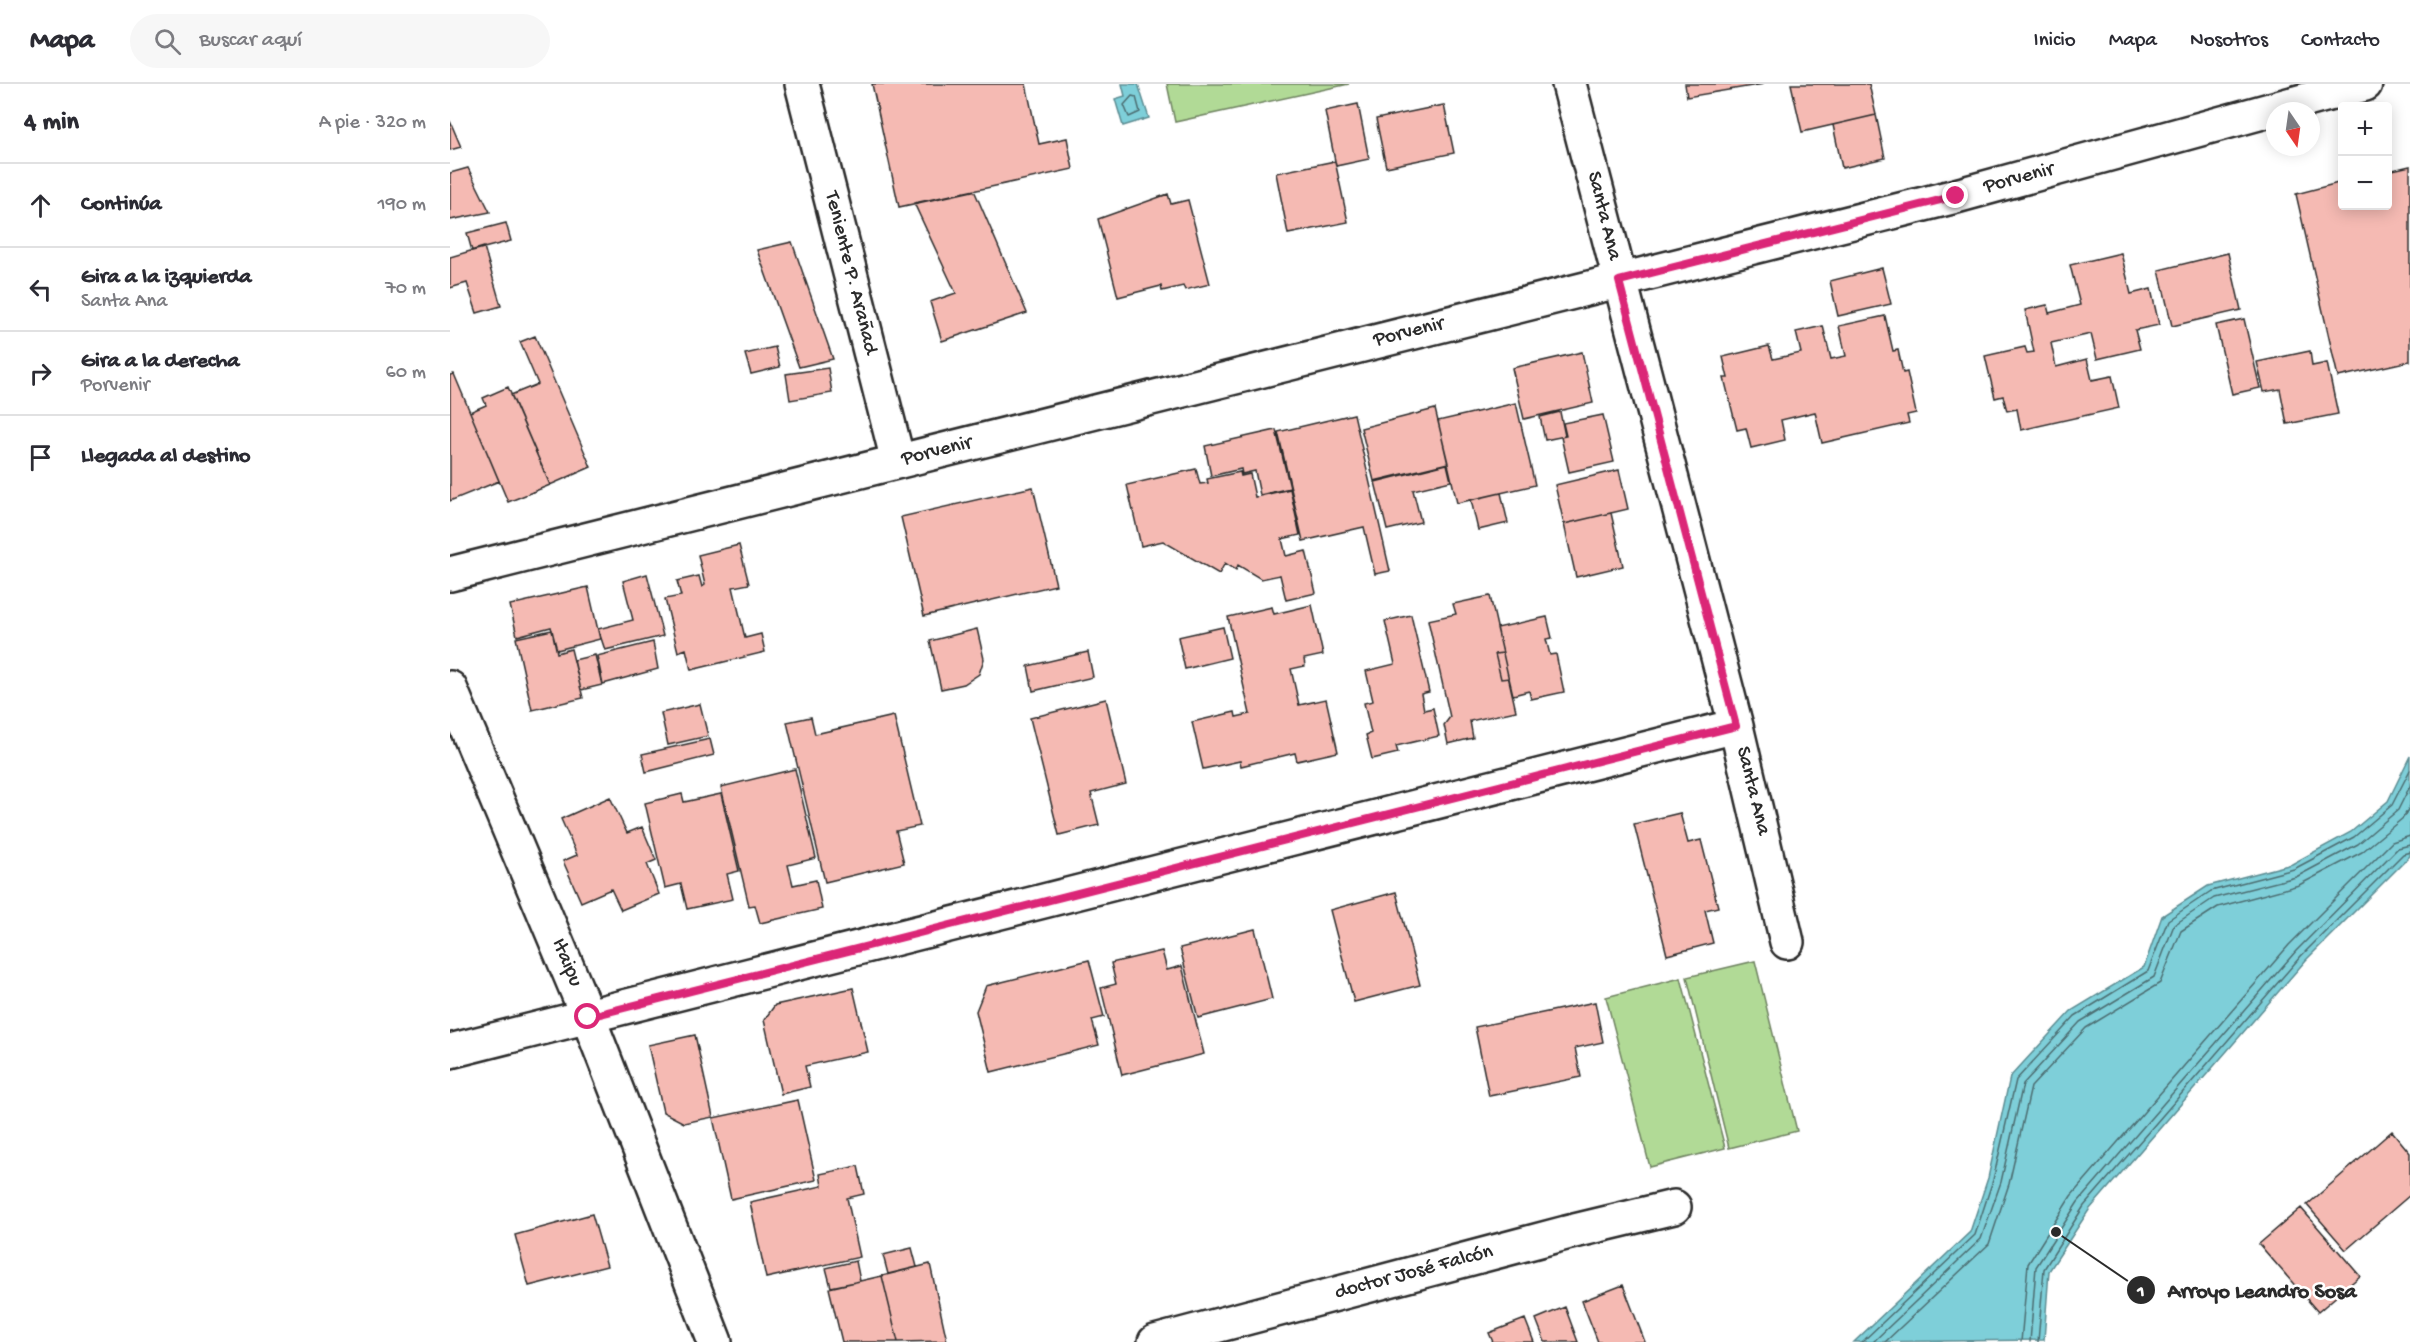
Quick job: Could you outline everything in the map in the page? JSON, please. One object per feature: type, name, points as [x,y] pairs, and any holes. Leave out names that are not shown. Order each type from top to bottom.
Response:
[{"type":"street","name":"Teniente P. Arañad","points":[[802,84],[898,462]]},
{"type":"street","name":"Santa Ana","points":[[1569,84],[1736,726],[1787,942]]},
{"type":"street","name":"Porvenir","points":[[450,574],[1956,196],[2365,84]]},
{"type":"street","name":"Itaipu","points":[[450,688],[588,1017],[715,1342]]},
{"type":"street","points":[[450,1051],[1736,726]]},
{"type":"street","name":"doctor José Falcón","points":[[1155,1342],[1566,1233],[1674,1207]]},
{"type":"green space","points":[[1167,84],[1349,84],[1175,122]]},
{"type":"green space","points":[[1755,961],[1797,1131],[1729,1148],[1687,977]]},
{"type":"green space","points":[[1681,978],[1725,1148],[1650,1167],[1606,997]]},
{"type":"water","points":[[1122,84],[1138,84],[1149,118],[1123,126],[1115,99],[1125,96]]},
{"type":"water","points":[[2410,756],[2410,856],[2306,960],[2089,1210],[2049,1271],[2044,1340],[1854,1342],[1970,1232],[1988,1178],[2010,1077],[2071,1011],[2144,967],[2162,916],[2208,886],[2292,864],[2351,832],[2388,801]]},
{"type":"building","points":[[872,84],[1026,84],[1039,144],[1067,138],[1073,169],[899,207]]},
{"type":"building","points":[[1685,84],[1764,84],[1687,97]]},
{"type":"building","points":[[1791,84],[1869,84],[1876,115],[1802,132]]},
{"type":"building","points":[[1358,104],[1369,159],[1336,166],[1325,111]]},
{"type":"building","points":[[1444,105],[1454,153],[1386,167],[1376,119]]},
{"type":"building","points":[[1876,115],[1885,158],[1842,168],[1833,125]]},
{"type":"building","points":[[450,121],[461,147],[450,150]]},
{"type":"building","points":[[1335,161],[1348,222],[1288,234],[1276,173]]},
{"type":"building","points":[[2410,166],[2410,361],[2338,377],[2296,194],[2338,183],[2338,210],[2392,210],[2392,170]]},
{"type":"building","points":[[468,168],[490,212],[450,220],[450,173]]},
{"type":"building","points":[[974,190],[1027,313],[942,341],[930,302],[956,293],[914,203]]},
{"type":"building","points":[[1168,194],[1171,204],[1188,200],[1210,284],[1185,290],[1183,286],[1162,291],[1161,286],[1118,297],[1098,219]]},
{"type":"building","points":[[506,223],[511,241],[472,251],[467,233]]},
{"type":"building","points":[[792,242],[833,359],[799,367],[757,250]]},
{"type":"building","points":[[484,247],[501,306],[477,313],[467,283],[450,288],[450,257]]},
{"type":"building","points":[[2121,253],[2131,294],[2151,289],[2159,325],[2135,330],[2140,349],[2097,359],[2091,334],[2051,343],[2056,367],[2087,359],[2092,380],[2112,376],[2119,408],[2021,430],[2017,409],[2007,411],[2003,396],[1995,398],[1985,356],[2025,347],[2027,353],[2034,352],[2025,310],[2047,305],[2049,313],[2080,305],[2070,265]]},
{"type":"building","points":[[2228,253],[2241,310],[2172,326],[2159,270]]},
{"type":"building","points":[[1882,268],[1891,304],[1838,316],[1830,281]]},
{"type":"building","points":[[1885,316],[1893,351],[1898,350],[1903,373],[1907,372],[1916,413],[1907,415],[1909,423],[1822,443],[1815,412],[1781,420],[1785,440],[1751,448],[1746,428],[1737,430],[1724,378],[1728,378],[1723,357],[1769,346],[1773,359],[1801,353],[1796,332],[1823,326],[1831,359],[1846,356],[1839,326]]},
{"type":"building","points":[[2244,319],[2260,388],[2232,394],[2216,325]]},
{"type":"building","points":[[535,336],[591,467],[550,485],[511,395],[538,384],[520,342]]},
{"type":"building","points":[[775,347],[780,367],[751,374],[745,354]]},
{"type":"building","points":[[2310,351],[2312,366],[2327,363],[2338,414],[2287,424],[2280,389],[2264,392],[2257,362]]},
{"type":"building","points":[[1582,352],[1593,403],[1524,419],[1512,368]]},
{"type":"building","points":[[828,368],[832,393],[790,400],[786,374]]},
{"type":"building","points":[[454,374],[499,481],[450,501],[450,375]]},
{"type":"building","points":[[508,387],[550,485],[508,502],[470,412],[486,405],[483,398]]},
{"type":"building","points":[[1516,403],[1535,485],[1457,503],[1438,421]]},
{"type":"building","points":[[1435,409],[1448,463],[1374,481],[1361,428]]},
{"type":"building","points":[[1560,412],[1565,436],[1545,440],[1540,417]]},
{"type":"building","points":[[1354,414],[1390,571],[1375,574],[1364,527],[1303,541],[1278,432]]},
{"type":"building","points":[[1603,415],[1614,462],[1569,472],[1561,437],[1566,436],[1563,423]]},
{"type":"building","points":[[1276,430],[1290,488],[1260,495],[1255,471],[1242,474],[1241,469],[1211,476],[1205,446]]},
{"type":"building","points":[[1447,464],[1451,481],[1413,490],[1421,522],[1387,530],[1375,482]]},
{"type":"building","points":[[1196,469],[1200,484],[1208,483],[1207,479],[1240,472],[1241,476],[1250,474],[1255,497],[1290,489],[1300,535],[1282,539],[1286,556],[1306,551],[1316,593],[1286,600],[1280,575],[1261,579],[1238,565],[1236,570],[1225,563],[1219,574],[1163,541],[1141,546],[1127,485]]},
{"type":"building","points":[[1619,470],[1628,509],[1564,524],[1555,485]]},
{"type":"building","points":[[1033,487],[1056,585],[924,616],[901,517]]},
{"type":"building","points":[[1501,493],[1508,523],[1478,530],[1471,500]]},
{"type":"building","points":[[1611,513],[1623,566],[1576,577],[1564,524]]},
{"type":"building","points":[[739,545],[749,584],[733,587],[745,638],[761,634],[765,652],[691,670],[686,649],[678,652],[665,599],[681,596],[677,581],[699,576],[702,587],[705,585],[698,555]]},
{"type":"building","points":[[647,574],[663,636],[605,650],[598,629],[633,620],[623,581]]},
{"type":"building","points":[[588,587],[600,639],[557,650],[551,627],[517,636],[510,605]]},
{"type":"building","points":[[1490,596],[1516,711],[1470,721],[1473,738],[1448,744],[1444,725],[1450,717],[1428,620],[1456,614],[1453,604]]},
{"type":"building","points":[[1312,605],[1323,655],[1304,659],[1305,666],[1291,669],[1299,705],[1326,699],[1338,752],[1297,761],[1295,753],[1241,766],[1240,761],[1203,769],[1192,722],[1235,712],[1236,717],[1250,714],[1228,617],[1272,607],[1274,614]]},
{"type":"building","points":[[1411,615],[1429,692],[1421,694],[1424,710],[1433,708],[1439,736],[1396,746],[1398,753],[1372,759],[1366,735],[1371,733],[1364,703],[1373,701],[1366,671],[1395,664],[1385,621]]},
{"type":"building","points":[[1547,617],[1552,638],[1546,639],[1550,655],[1556,654],[1564,692],[1531,699],[1529,691],[1513,695],[1509,678],[1501,679],[1495,654],[1503,653],[1497,628]]},
{"type":"building","points":[[1223,627],[1230,658],[1185,669],[1178,637]]},
{"type":"building","points":[[977,629],[984,659],[979,674],[964,684],[941,689],[930,641]]},
{"type":"building","points":[[552,630],[557,653],[571,649],[583,698],[532,710],[516,638]]},
{"type":"building","points":[[653,642],[658,669],[603,684],[597,656]]},
{"type":"building","points":[[1088,652],[1093,677],[1033,691],[1028,666]]},
{"type":"building","points":[[595,655],[602,685],[581,690],[574,660]]},
{"type":"building","points":[[1106,699],[1126,784],[1091,793],[1099,825],[1059,835],[1030,718]]},
{"type":"building","points":[[700,704],[708,736],[668,745],[661,713]]},
{"type":"building","points":[[894,716],[920,826],[896,831],[904,863],[825,882],[787,722],[811,717],[815,734]]},
{"type":"building","points":[[710,739],[714,755],[646,772],[642,754]]},
{"type":"building","points":[[795,769],[816,858],[788,865],[793,885],[816,880],[822,909],[760,923],[755,905],[749,906],[721,787]]},
{"type":"building","points":[[682,794],[684,802],[721,794],[739,871],[727,874],[733,899],[687,909],[681,884],[665,888],[645,803]]},
{"type":"building","points":[[610,797],[627,833],[642,827],[656,860],[647,864],[659,894],[621,910],[611,889],[581,902],[563,861],[577,855],[561,819]]},
{"type":"building","points":[[1680,813],[1688,843],[1701,840],[1718,907],[1705,910],[1713,943],[1667,955],[1634,824]]},
{"type":"building","points":[[1396,892],[1420,985],[1354,1002],[1330,910]]},
{"type":"building","points":[[1255,929],[1272,999],[1198,1018],[1180,948]]},
{"type":"building","points":[[1162,951],[1167,970],[1182,966],[1204,1054],[1122,1075],[1101,988],[1116,984],[1111,963]]},
{"type":"building","points":[[1089,960],[1104,1017],[1092,1020],[1099,1045],[991,1072],[976,1011],[986,986]]},
{"type":"building","points":[[853,988],[868,1052],[805,1066],[810,1087],[781,1094],[764,1020],[775,1005]]},
{"type":"building","points":[[1595,1002],[1603,1042],[1575,1048],[1581,1077],[1489,1096],[1475,1027]]},
{"type":"building","points":[[695,1035],[713,1117],[684,1123],[663,1112],[648,1045]]},
{"type":"building","points":[[798,1100],[816,1180],[731,1199],[713,1118]]},
{"type":"building","points":[[2392,1131],[2410,1153],[2410,1195],[2346,1250],[2307,1205]]},
{"type":"building","points":[[858,1166],[864,1194],[847,1198],[860,1257],[766,1278],[750,1202],[822,1186],[820,1174]]},
{"type":"building","points":[[2301,1208],[2360,1276],[2318,1312],[2259,1244]]},
{"type":"building","points":[[592,1214],[607,1266],[529,1286],[515,1235]]},
{"type":"building","points":[[912,1248],[917,1267],[888,1274],[883,1255]]},
{"type":"building","points":[[856,1261],[860,1281],[831,1287],[826,1268]]},
{"type":"building","points":[[930,1264],[947,1341],[898,1342],[882,1276]]},
{"type":"building","points":[[882,1276],[898,1342],[842,1342],[829,1288]]},
{"type":"building","points":[[1623,1285],[1645,1342],[1598,1342],[1582,1301]]},
{"type":"building","points":[[1565,1307],[1578,1342],[1545,1342],[1536,1319]]},
{"type":"building","points":[[1525,1319],[1534,1342],[1493,1342],[1489,1333]]},
{"type":"place","name":"Arroyo Leandro Sosa","points":[[2056,1232]]},
{"type":"route","points":[[588,1017],[1736,726],[1619,281],[1956,196]]}]
